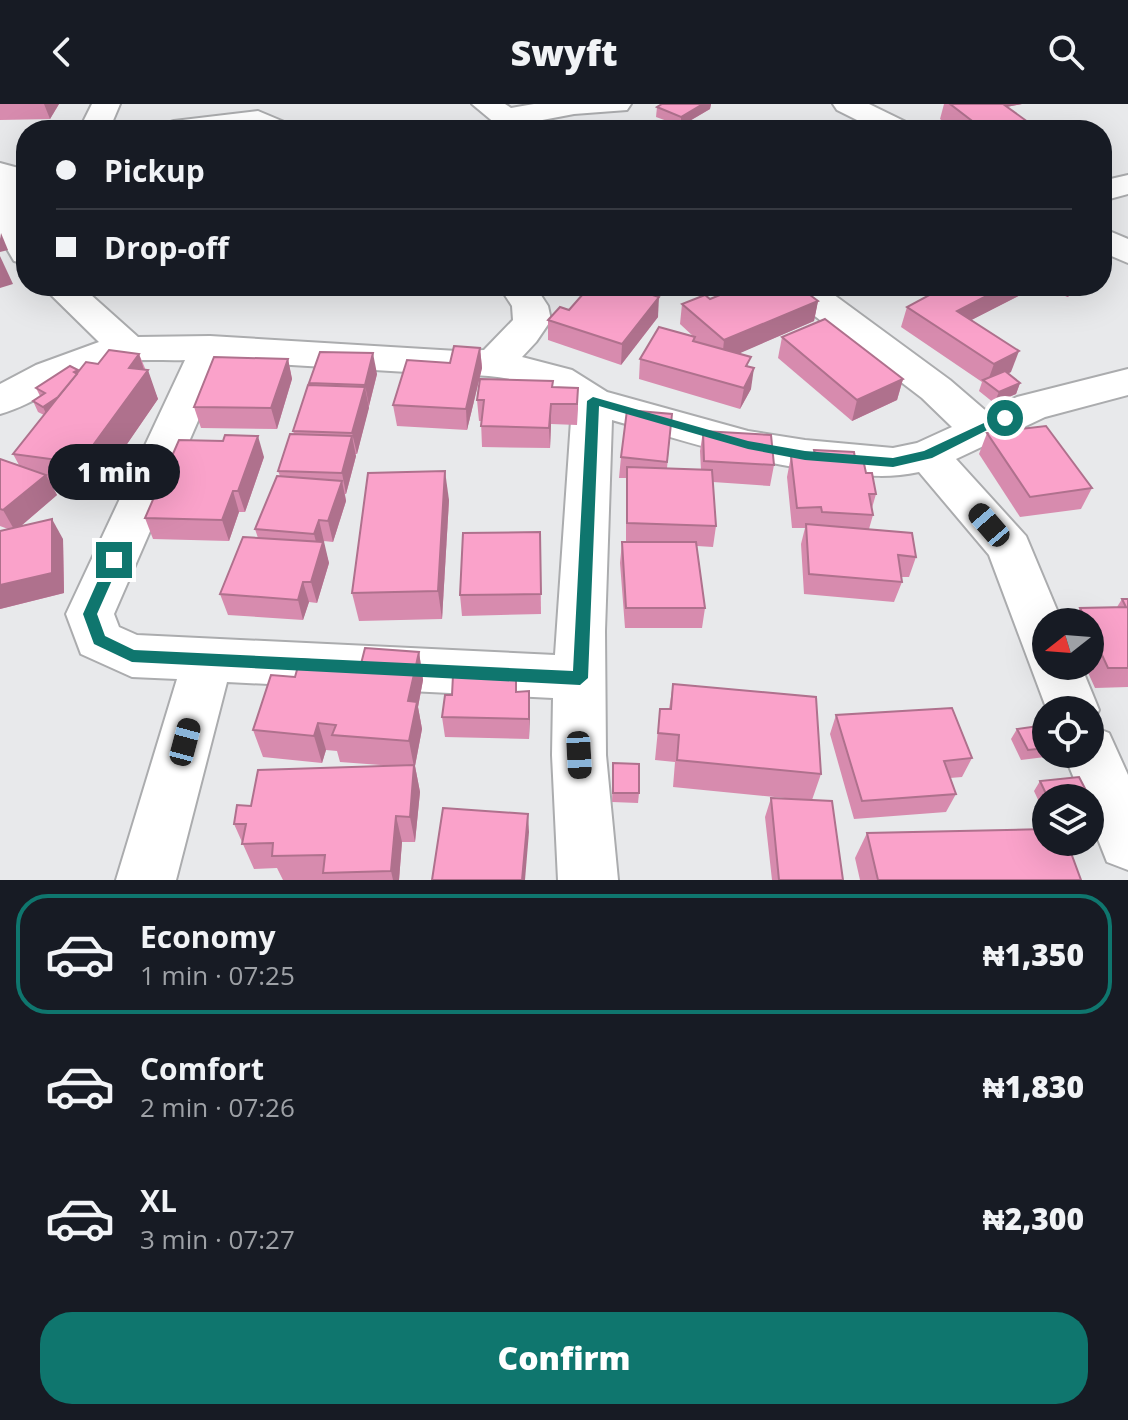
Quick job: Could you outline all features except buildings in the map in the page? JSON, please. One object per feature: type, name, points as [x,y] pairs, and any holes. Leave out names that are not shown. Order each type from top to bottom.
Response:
[{"type":"street","points":[[486,104],[506,118],[574,105],[617,104]]},
{"type":"street","points":[[847,104],[871,120]]},
{"type":"street","points":[[13,173],[14,183],[3,212],[4,228],[16,242]]},
{"type":"street","points":[[71,296],[129,349]]},
{"type":"street","points":[[494,362],[523,334],[532,320],[530,306],[524,296]]},
{"type":"street","points":[[812,296],[936,389],[980,429]]},
{"type":"street","points":[[210,348],[90,614],[99,640],[132,656],[580,678]]},
{"type":"street","points":[[0,401],[50,374],[97,354],[129,349],[210,348],[457,363],[494,362],[558,379],[593,401],[748,445],[805,455],[893,463],[928,455],[1031,407],[1128,382]]},
{"type":"street","points":[[588,880],[579,755],[593,401]]},
{"type":"street","points":[[928,455],[1010,548],[1032,608]]},
{"type":"street","points":[[146,880],[208,659]]},
{"type":"street","points":[[1097,768],[1128,842]]},
{"type":"route","points":[[114,560],[90,614],[99,640],[132,656],[580,678],[593,401],[748,445],[805,455],[893,463],[928,455],[1005,418]]}]
